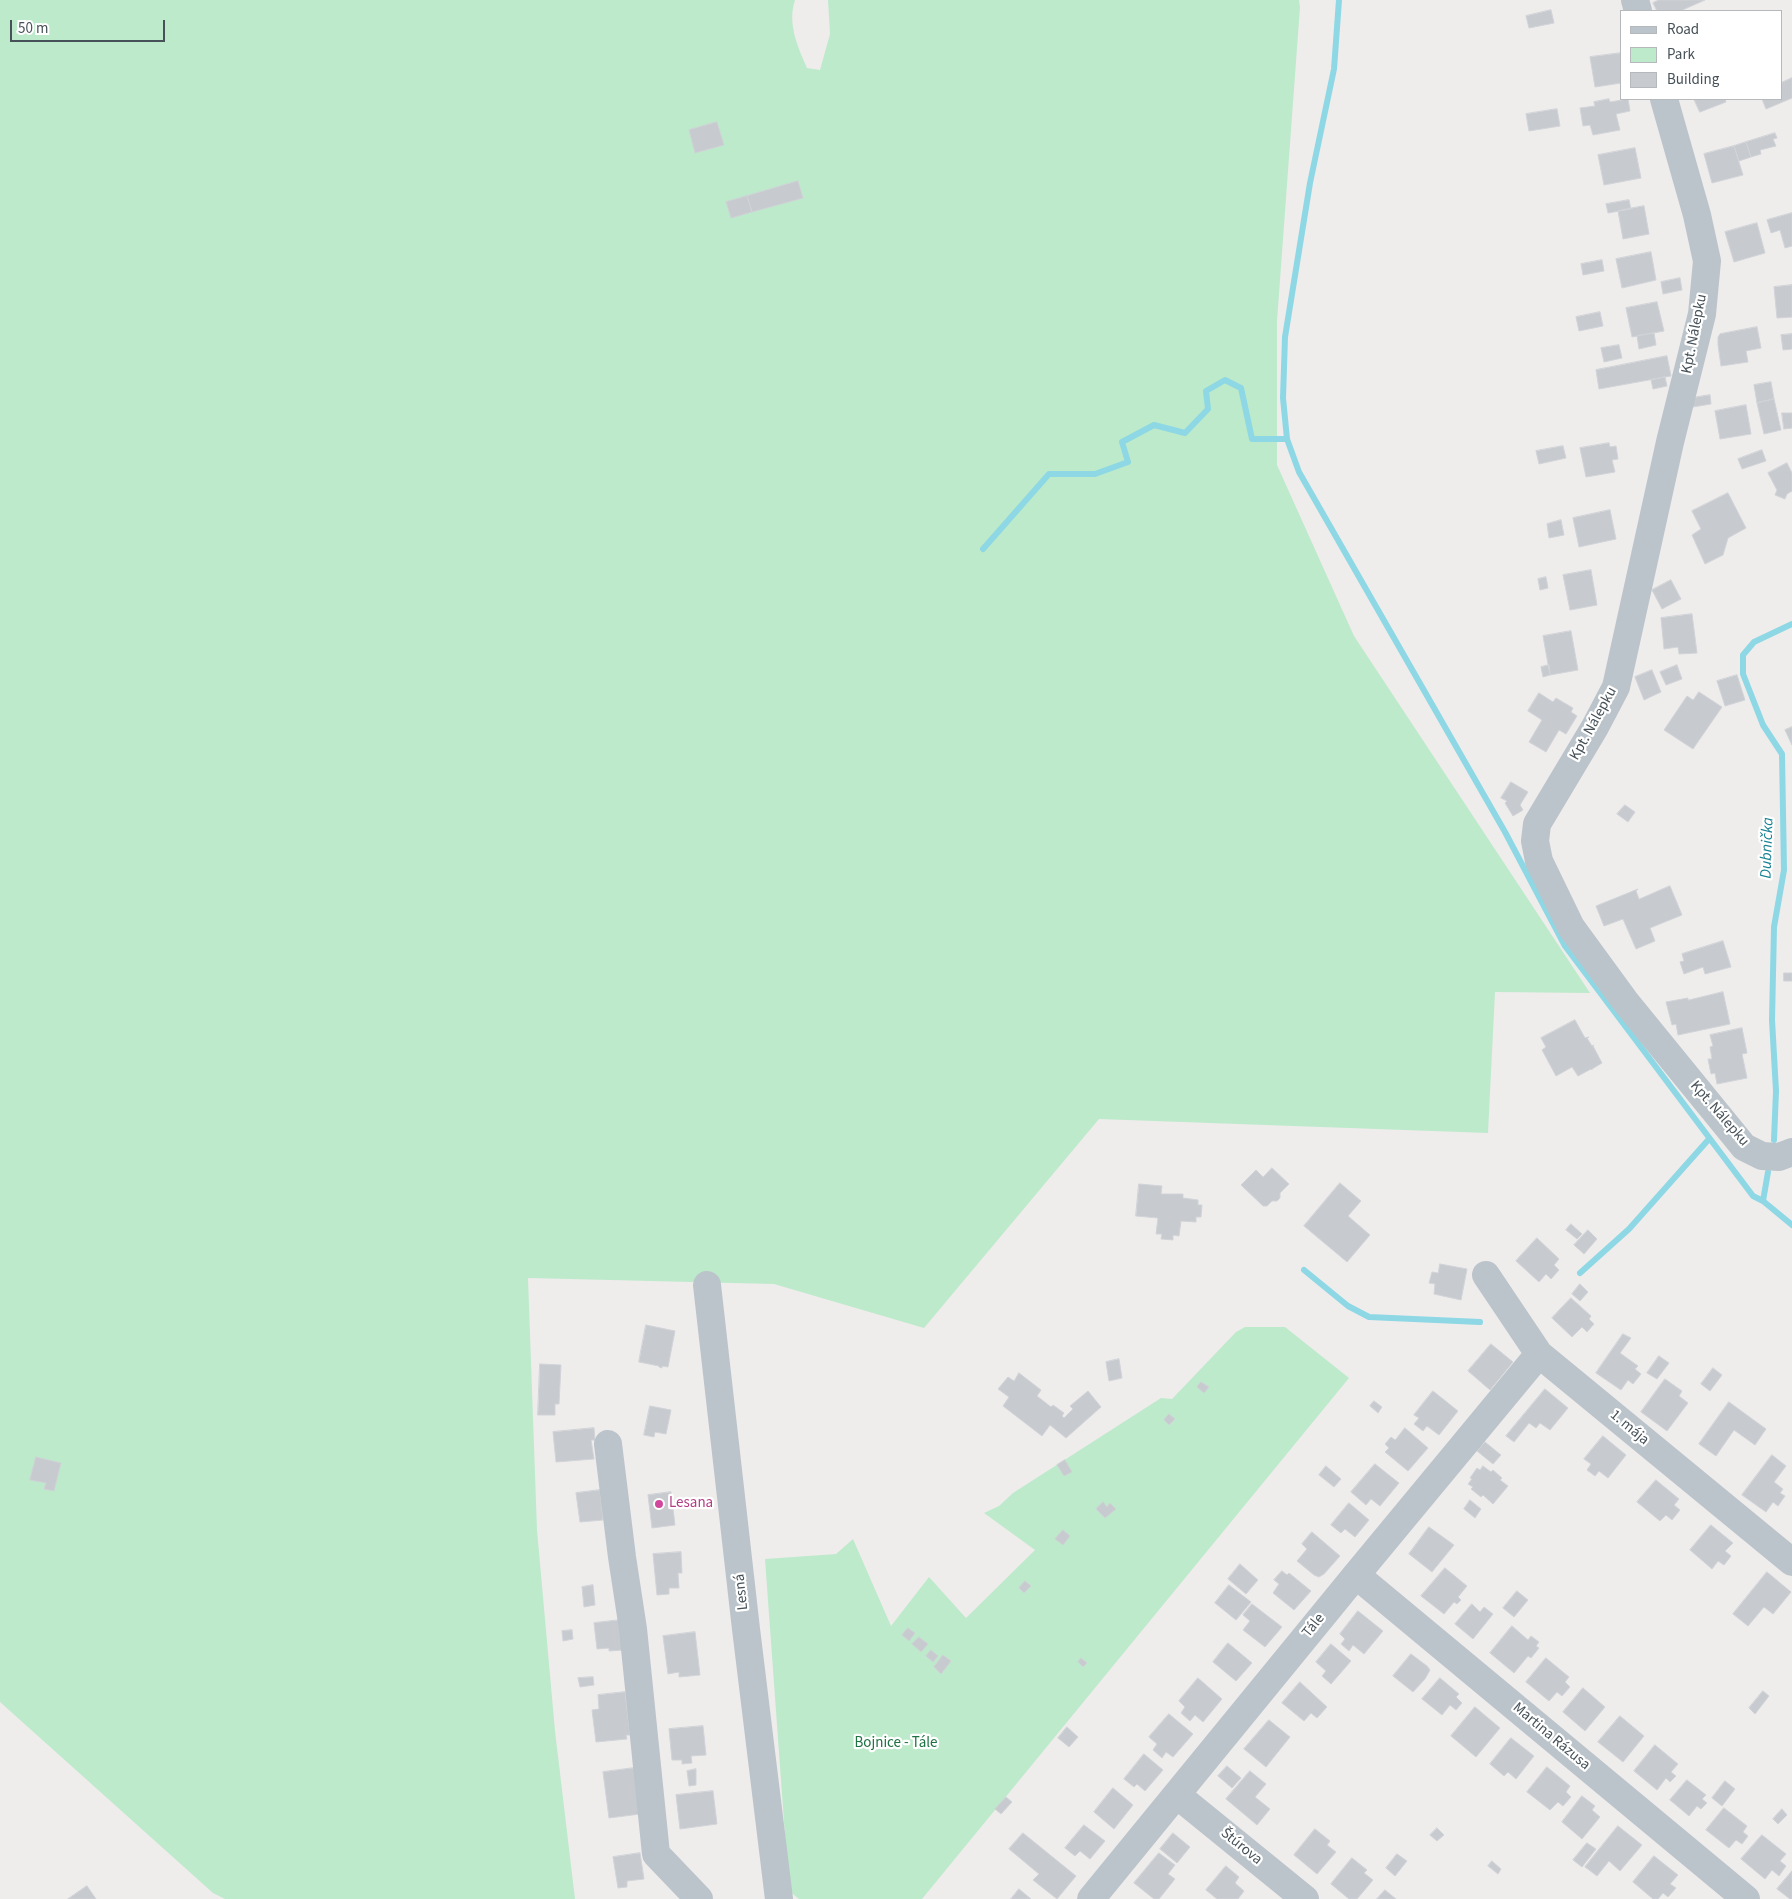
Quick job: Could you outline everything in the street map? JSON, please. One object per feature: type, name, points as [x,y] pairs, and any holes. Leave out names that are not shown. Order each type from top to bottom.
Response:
[{"type":"street","name":"Kpt. Nálepku","points":[[1664,100],[1697,215],[1707,261],[1702,314],[1670,442],[1616,686],[1595,727],[1537,824],[1535,841],[1539,861],[1571,927],[1625,1001],[1711,1108],[1744,1147],[1762,1156],[1779,1157],[1792,1152]]},
{"type":"street","name":"1. mája","points":[[1486,1275],[1540,1354],[1792,1562]]},
{"type":"street","name":"Lesná","points":[[707,1285],[747,1639],[779,1899]]},
{"type":"street","name":"Tále","points":[[1091,1899],[1540,1354]]},
{"type":"street","points":[[608,1444],[633,1629],[656,1854],[699,1899]]},
{"type":"street","name":"Martina Rázusa","points":[[1356,1575],[1746,1899]]},
{"type":"street","name":"Štúrova","points":[[1177,1795],[1305,1899]]},
{"type":"green space","points":[[0,0],[795,0],[792,18],[797,44],[807,68],[820,70],[830,34],[828,0],[1299,0],[1277,321],[1277,465],[1354,636],[1590,993],[1495,992],[1488,1133],[1099,1119],[924,1328],[774,1284],[528,1278],[537,1530],[555,1731],[575,1899],[225,1899],[213,1893],[0,1702]]},
{"type":"green space","name":"Bojnice - Tále","points":[[1245,1327],[1285,1327],[1349,1378],[922,1899],[799,1899],[789,1891],[765,1559],[836,1554],[853,1539],[891,1626],[929,1577],[966,1618],[1035,1550],[984,1513],[999,1506],[1013,1493],[1161,1398],[1172,1399],[1236,1332]]},
{"type":"building","points":[[1659,0],[1705,0],[1682,10],[1656,10],[1653,3]]},
{"type":"building","points":[[1551,10],[1554,23],[1529,28],[1526,16]]},
{"type":"building","points":[[1620,53],[1620,83],[1595,87],[1590,57]]},
{"type":"building","points":[[1792,78],[1792,98],[1766,109],[1762,100],[1782,100],[1782,83]]},
{"type":"building","points":[[1609,99],[1610,102],[1628,100],[1630,111],[1616,114],[1620,130],[1593,135],[1590,125],[1583,126],[1580,108],[1595,106],[1594,102]]},
{"type":"building","points":[[1694,100],[1725,100],[1726,102],[1700,112]]},
{"type":"building","points":[[1557,109],[1560,126],[1529,131],[1526,114]]},
{"type":"building","points":[[717,122],[724,145],[695,153],[689,130]]},
{"type":"building","points":[[1775,133],[1777,138],[1773,139],[1776,146],[1760,150],[1761,154],[1751,157],[1746,142]]},
{"type":"building","points":[[1746,142],[1751,157],[1739,161],[1734,146]]},
{"type":"building","points":[[1734,146],[1743,175],[1712,183],[1704,154]]},
{"type":"building","points":[[1635,148],[1641,178],[1604,185],[1598,155]]},
{"type":"building","points":[[798,181],[803,198],[752,212],[747,196]]},
{"type":"building","points":[[747,196],[752,212],[731,218],[726,202]]},
{"type":"building","points":[[1629,200],[1631,209],[1608,213],[1606,204]]},
{"type":"building","points":[[1644,206],[1649,234],[1623,239],[1618,211]]},
{"type":"building","points":[[1792,213],[1792,246],[1785,248],[1780,230],[1771,233],[1767,220]]},
{"type":"building","points":[[1757,223],[1765,253],[1734,262],[1725,232]]},
{"type":"building","points":[[1651,252],[1656,280],[1622,288],[1616,259]]},
{"type":"building","points":[[1602,260],[1604,271],[1583,275],[1581,264]]},
{"type":"building","points":[[1680,278],[1682,290],[1663,294],[1661,282]]},
{"type":"building","points":[[1792,285],[1792,317],[1777,318],[1774,287]]},
{"type":"building","points":[[1657,302],[1664,331],[1632,337],[1626,308]]},
{"type":"building","points":[[1600,312],[1603,326],[1579,331],[1576,317]]},
{"type":"building","points":[[1757,327],[1761,348],[1746,351],[1748,362],[1721,366],[1718,345],[1720,334]]},
{"type":"building","points":[[1654,333],[1656,345],[1639,349],[1637,336]]},
{"type":"building","points":[[1792,334],[1792,349],[1783,350],[1781,335]]},
{"type":"building","points":[[1619,345],[1622,358],[1604,362],[1601,348]]},
{"type":"building","points":[[1667,356],[1671,376],[1599,389],[1596,370]]},
{"type":"building","points":[[1665,377],[1667,386],[1653,389],[1651,380]]},
{"type":"building","points":[[1771,382],[1774,399],[1757,403],[1754,385]]},
{"type":"building","points":[[1710,395],[1711,404],[1693,407],[1692,398]]},
{"type":"building","points":[[1774,399],[1781,430],[1764,434],[1757,403]]},
{"type":"building","points":[[1746,405],[1751,434],[1720,439],[1715,411]]},
{"type":"building","points":[[1782,413],[1792,413],[1792,428],[1784,429]]},
{"type":"building","points":[[1609,443],[1610,447],[1616,446],[1618,459],[1612,460],[1615,472],[1586,477],[1580,448]]},
{"type":"building","points":[[1563,446],[1566,458],[1539,464],[1536,451]]},
{"type":"building","points":[[1762,450],[1766,461],[1742,469],[1738,459]]},
{"type":"building","points":[[1787,463],[1792,473],[1792,491],[1787,494],[1785,499],[1775,495],[1777,490],[1768,473]]},
{"type":"building","points":[[1728,493],[1746,528],[1728,538],[1723,555],[1705,564],[1692,535],[1701,529],[1692,511]]},
{"type":"building","points":[[1610,510],[1616,539],[1579,547],[1573,518]]},
{"type":"building","points":[[1561,520],[1564,535],[1549,538],[1547,524]]},
{"type":"building","points":[[1591,570],[1597,605],[1570,610],[1563,575]]},
{"type":"building","points":[[1546,577],[1548,588],[1540,590],[1538,579]]},
{"type":"building","points":[[1671,580],[1681,599],[1662,609],[1652,590]]},
{"type":"building","points":[[1692,614],[1697,653],[1679,654],[1678,647],[1664,649],[1661,618]]},
{"type":"building","points":[[1571,631],[1578,670],[1550,675],[1543,636]]},
{"type":"building","points":[[1549,665],[1550,675],[1543,677],[1541,667]]},
{"type":"building","points":[[1677,665],[1682,679],[1666,685],[1660,672]]},
{"type":"building","points":[[1652,670],[1661,692],[1644,700],[1635,677]]},
{"type":"building","points":[[1737,675],[1745,700],[1725,706],[1717,681]]},
{"type":"building","points":[[1699,692],[1722,707],[1693,749],[1664,730],[1687,696],[1693,700]]},
{"type":"building","points":[[1539,693],[1553,702],[1556,698],[1573,708],[1571,712],[1577,716],[1566,734],[1559,730],[1546,752],[1529,742],[1542,720],[1528,711]]},
{"type":"building","points":[[1792,727],[1792,745],[1785,730]]},
{"type":"building","points":[[1511,782],[1528,792],[1520,805],[1523,810],[1513,816],[1505,803],[1507,801],[1501,798]]},
{"type":"building","points":[[1625,805],[1635,812],[1628,822],[1617,814]]},
{"type":"building","points":[[1670,886],[1682,915],[1650,928],[1655,941],[1636,949],[1623,919],[1604,926],[1596,906],[1638,889],[1636,891],[1639,899]]},
{"type":"building","points":[[1723,941],[1731,967],[1705,974],[1703,967],[1684,974],[1680,962],[1684,961],[1682,954]]},
{"type":"building","points":[[1784,973],[1792,973],[1792,981],[1784,981]]},
{"type":"building","points":[[1723,992],[1730,1024],[1678,1035],[1676,1024],[1672,1025],[1666,1002],[1688,998],[1688,1000]]},
{"type":"building","points":[[1575,1020],[1585,1038],[1589,1037],[1587,1038],[1592,1046],[1594,1045],[1602,1063],[1578,1076],[1572,1067],[1556,1076],[1542,1050],[1546,1047],[1541,1038]]},
{"type":"building","points":[[1742,1028],[1747,1053],[1742,1054],[1747,1078],[1717,1084],[1715,1073],[1711,1074],[1708,1059],[1712,1059],[1710,1047],[1713,1046],[1710,1035]]},
{"type":"building","points":[[1272,1168],[1289,1184],[1280,1193],[1280,1198],[1277,1201],[1272,1201],[1267,1206],[1263,1206],[1241,1185],[1256,1170],[1263,1177]]},
{"type":"building","points":[[1340,1183],[1361,1201],[1348,1216],[1370,1235],[1347,1262],[1304,1226]]},
{"type":"building","points":[[1139,1184],[1162,1186],[1161,1194],[1183,1194],[1183,1198],[1198,1200],[1198,1205],[1202,1205],[1201,1217],[1196,1217],[1196,1222],[1181,1221],[1179,1236],[1173,1235],[1173,1240],[1161,1239],[1162,1234],[1156,1234],[1158,1218],[1136,1216]]},
{"type":"building","points":[[1571,1224],[1582,1234],[1577,1239],[1566,1230]]},
{"type":"building","points":[[1588,1230],[1597,1239],[1584,1254],[1574,1245]]},
{"type":"building","points":[[1537,1238],[1559,1259],[1554,1265],[1559,1270],[1551,1279],[1546,1274],[1539,1282],[1516,1261]]},
{"type":"building","points":[[1440,1264],[1467,1269],[1461,1300],[1434,1294],[1435,1284],[1429,1283],[1432,1272],[1438,1273]]},
{"type":"building","points":[[1580,1284],[1588,1292],[1580,1301],[1572,1294]]},
{"type":"building","points":[[1571,1298],[1591,1316],[1589,1319],[1594,1324],[1587,1332],[1582,1327],[1572,1337],[1552,1318]]},
{"type":"building","points":[[646,1325],[675,1331],[668,1367],[662,1366],[662,1368],[639,1362]]},
{"type":"building","points":[[1623,1334],[1631,1338],[1620,1353],[1638,1366],[1635,1369],[1641,1374],[1633,1384],[1628,1380],[1621,1390],[1596,1373]]},
{"type":"building","points":[[1491,1344],[1513,1362],[1490,1390],[1468,1371]]},
{"type":"building","points":[[1659,1356],[1669,1363],[1657,1379],[1647,1373]]},
{"type":"building","points":[[1119,1359],[1122,1378],[1109,1381],[1106,1362]]},
{"type":"building","points":[[540,1364],[561,1365],[559,1404],[555,1404],[555,1415],[538,1415]]},
{"type":"building","points":[[1713,1368],[1722,1375],[1710,1391],[1701,1384]]},
{"type":"building","points":[[1019,1373],[1041,1390],[1037,1396],[1051,1407],[1053,1405],[1064,1413],[1062,1416],[1064,1418],[1073,1409],[1070,1406],[1088,1391],[1101,1407],[1066,1438],[1050,1425],[1042,1436],[1003,1406],[1009,1397],[998,1389],[1008,1377],[1014,1381]]},
{"type":"building","points":[[1665,1379],[1682,1391],[1679,1396],[1688,1403],[1667,1431],[1641,1412]]},
{"type":"building","points":[[1201,1382],[1209,1387],[1204,1393],[1197,1387]]},
{"type":"building","points":[[1545,1389],[1568,1408],[1550,1430],[1540,1423],[1536,1428],[1529,1423],[1514,1442],[1506,1436]]},
{"type":"building","points":[[1433,1391],[1458,1411],[1439,1435],[1427,1426],[1423,1431],[1414,1424],[1419,1418],[1414,1415]]},
{"type":"building","points":[[1374,1401],[1382,1407],[1378,1413],[1370,1406]]},
{"type":"building","points":[[1729,1402],[1766,1429],[1755,1445],[1734,1430],[1716,1456],[1699,1444]]},
{"type":"building","points":[[650,1406],[671,1410],[666,1434],[655,1432],[654,1437],[644,1435]]},
{"type":"building","points":[[1169,1414],[1175,1419],[1169,1425],[1164,1420]]},
{"type":"building","points":[[594,1428],[595,1440],[591,1440],[594,1459],[556,1462],[553,1432]]},
{"type":"building","points":[[1405,1428],[1428,1448],[1408,1471],[1385,1452],[1389,1448],[1385,1444],[1391,1437],[1395,1440]]},
{"type":"building","points":[[1603,1436],[1626,1455],[1608,1478],[1599,1471],[1595,1476],[1587,1470],[1591,1464],[1584,1459]]},
{"type":"building","points":[[1485,1442],[1501,1455],[1493,1464],[1477,1451]]},
{"type":"building","points":[[1772,1455],[1786,1466],[1774,1482],[1783,1489],[1780,1493],[1785,1496],[1778,1506],[1773,1502],[1766,1512],[1742,1495]]},
{"type":"building","points":[[36,1457],[61,1463],[54,1491],[44,1489],[46,1483],[30,1480]]},
{"type":"building","points":[[1065,1460],[1072,1472],[1064,1476],[1057,1465]]},
{"type":"building","points":[[1375,1464],[1399,1483],[1380,1506],[1371,1499],[1366,1505],[1351,1492]]},
{"type":"building","points":[[1326,1466],[1341,1479],[1334,1487],[1319,1475]]},
{"type":"building","points":[[1483,1466],[1491,1472],[1493,1470],[1502,1478],[1500,1480],[1508,1486],[1493,1504],[1483,1495],[1481,1497],[1471,1489],[1473,1487],[1468,1484],[1477,1468],[1480,1470]]},
{"type":"building","points":[[1656,1480],[1679,1499],[1674,1505],[1680,1510],[1672,1520],[1666,1515],[1660,1521],[1637,1502]]},
{"type":"building","points":[[600,1490],[603,1520],[580,1522],[576,1493]]},
{"type":"building","points":[[671,1492],[675,1525],[652,1528],[648,1495]]},
{"type":"building","points":[[1470,1500],[1481,1509],[1475,1518],[1464,1509]]},
{"type":"building","points":[[1103,1502],[1107,1507],[1110,1503],[1116,1509],[1105,1518],[1096,1509]]},
{"type":"building","points":[[1349,1503],[1369,1520],[1355,1537],[1345,1529],[1341,1533],[1331,1525]]},
{"type":"building","points":[[1711,1525],[1733,1543],[1725,1551],[1731,1556],[1724,1565],[1718,1561],[1712,1569],[1690,1550]]},
{"type":"building","points":[[1429,1527],[1454,1545],[1432,1572],[1409,1554]]},
{"type":"building","points":[[1063,1530],[1070,1536],[1063,1545],[1055,1539]]},
{"type":"building","points":[[1312,1532],[1340,1556],[1319,1577],[1297,1561],[1307,1549],[1302,1544]]},
{"type":"building","points":[[681,1552],[682,1573],[678,1573],[679,1588],[669,1588],[669,1594],[657,1595],[653,1554]]},
{"type":"building","points":[[1240,1564],[1258,1580],[1246,1594],[1228,1579]]},
{"type":"building","points":[[1445,1568],[1467,1586],[1458,1597],[1461,1600],[1457,1604],[1454,1602],[1444,1614],[1421,1596]]},
{"type":"building","points":[[1282,1571],[1287,1575],[1289,1573],[1311,1591],[1294,1610],[1273,1593],[1279,1584],[1274,1580]]},
{"type":"building","points":[[1767,1572],[1791,1592],[1773,1614],[1764,1607],[1748,1626],[1733,1614]]},
{"type":"building","points":[[1025,1581],[1031,1586],[1024,1593],[1019,1588]]},
{"type":"building","points":[[593,1585],[595,1605],[584,1607],[582,1587]]},
{"type":"building","points":[[1229,1585],[1251,1602],[1236,1620],[1215,1603]]},
{"type":"building","points":[[1517,1591],[1528,1600],[1514,1617],[1503,1608]]},
{"type":"building","points":[[1252,1604],[1282,1627],[1265,1647],[1243,1630],[1250,1621],[1243,1615]]},
{"type":"building","points":[[1472,1604],[1480,1612],[1484,1607],[1493,1614],[1473,1639],[1455,1624]]},
{"type":"building","points":[[1358,1611],[1383,1631],[1364,1654],[1353,1645],[1349,1651],[1341,1644],[1345,1639],[1340,1634]]},
{"type":"building","points":[[620,1620],[624,1650],[609,1651],[609,1648],[597,1649],[594,1623]]},
{"type":"building","points":[[1512,1626],[1528,1640],[1531,1636],[1539,1642],[1536,1646],[1539,1648],[1531,1658],[1528,1656],[1514,1673],[1490,1653]]},
{"type":"building","points":[[908,1628],[915,1633],[909,1641],[902,1635]]},
{"type":"building","points":[[572,1630],[573,1639],[563,1641],[562,1631]]},
{"type":"building","points":[[695,1632],[700,1675],[679,1677],[679,1672],[668,1674],[663,1636]]},
{"type":"building","points":[[919,1637],[928,1644],[921,1652],[912,1644]]},
{"type":"building","points":[[1228,1643],[1252,1663],[1236,1681],[1213,1662]]},
{"type":"building","points":[[1331,1644],[1351,1661],[1331,1684],[1322,1676],[1326,1671],[1316,1662]]},
{"type":"building","points":[[931,1650],[938,1656],[933,1662],[926,1656]]},
{"type":"building","points":[[1411,1654],[1430,1670],[1425,1679],[1413,1692],[1393,1676]]},
{"type":"building","points":[[943,1655],[951,1661],[941,1674],[934,1667]]},
{"type":"building","points":[[1081,1658],[1087,1663],[1083,1667],[1078,1662]]},
{"type":"building","points":[[1546,1658],[1569,1677],[1565,1682],[1570,1687],[1562,1696],[1557,1692],[1549,1701],[1526,1682]]},
{"type":"building","points":[[593,1677],[594,1685],[580,1687],[578,1678]]},
{"type":"building","points":[[1198,1678],[1222,1699],[1203,1722],[1195,1715],[1190,1721],[1181,1713],[1185,1707],[1179,1701]]},
{"type":"building","points":[[1440,1678],[1459,1694],[1456,1697],[1462,1703],[1456,1710],[1450,1705],[1442,1715],[1422,1699]]},
{"type":"building","points":[[1300,1682],[1327,1707],[1317,1718],[1311,1713],[1304,1721],[1282,1703]]},
{"type":"building","points":[[1583,1688],[1605,1707],[1585,1731],[1563,1712]]},
{"type":"building","points":[[1763,1691],[1769,1696],[1755,1714],[1749,1708]]},
{"type":"building","points":[[625,1692],[630,1735],[626,1735],[627,1739],[596,1742],[592,1710],[599,1709],[598,1695]]},
{"type":"building","points":[[1475,1707],[1500,1728],[1476,1757],[1451,1736]]},
{"type":"building","points":[[1169,1714],[1193,1734],[1173,1757],[1166,1752],[1162,1758],[1153,1750],[1157,1744],[1149,1737]]},
{"type":"building","points":[[1620,1716],[1644,1736],[1623,1762],[1598,1742]]},
{"type":"building","points":[[1269,1720],[1290,1737],[1266,1767],[1244,1749]]},
{"type":"building","points":[[703,1726],[706,1755],[691,1756],[692,1763],[682,1764],[682,1760],[672,1760],[669,1729]]},
{"type":"building","points":[[1067,1727],[1078,1737],[1069,1747],[1058,1738]]},
{"type":"building","points":[[1511,1738],[1534,1756],[1516,1779],[1508,1772],[1504,1776],[1490,1764]]},
{"type":"building","points":[[1655,1745],[1678,1764],[1671,1772],[1676,1776],[1670,1782],[1666,1778],[1657,1790],[1634,1771]]},
{"type":"building","points":[[1144,1754],[1163,1770],[1145,1791],[1137,1784],[1134,1787],[1124,1779]]},
{"type":"building","points":[[1227,1766],[1241,1778],[1232,1788],[1218,1776]]},
{"type":"building","points":[[1547,1767],[1570,1786],[1566,1792],[1571,1797],[1563,1806],[1558,1802],[1550,1810],[1527,1792]]},
{"type":"building","points":[[634,1768],[640,1814],[609,1818],[603,1772]]},
{"type":"building","points":[[696,1769],[696,1785],[689,1786],[687,1771]]},
{"type":"building","points":[[1250,1771],[1266,1784],[1255,1797],[1270,1809],[1257,1825],[1226,1799]]},
{"type":"building","points":[[1687,1780],[1706,1795],[1702,1799],[1707,1803],[1701,1809],[1697,1806],[1689,1816],[1670,1800]]},
{"type":"building","points":[[1725,1781],[1735,1789],[1722,1806],[1712,1798]]},
{"type":"building","points":[[1113,1788],[1133,1805],[1114,1829],[1094,1812]]},
{"type":"building","points":[[713,1791],[717,1824],[680,1829],[676,1795]]},
{"type":"building","points":[[1582,1796],[1595,1806],[1592,1810],[1600,1817],[1582,1839],[1562,1822]]},
{"type":"building","points":[[1006,1797],[1012,1802],[1001,1814],[995,1809]]},
{"type":"building","points":[[1724,1808],[1747,1826],[1743,1832],[1748,1836],[1742,1844],[1736,1840],[1729,1848],[1706,1830]]},
{"type":"building","points":[[1782,1809],[1787,1815],[1778,1824],[1773,1819]]},
{"type":"building","points":[[1084,1825],[1105,1841],[1090,1859],[1080,1851],[1075,1856],[1065,1848]]},
{"type":"building","points":[[1618,1826],[1642,1845],[1620,1871],[1609,1861],[1597,1876],[1585,1867]]},
{"type":"building","points":[[1437,1828],[1444,1835],[1437,1841],[1430,1835]]},
{"type":"building","points":[[1315,1829],[1330,1841],[1327,1845],[1336,1852],[1317,1874],[1294,1855]]},
{"type":"building","points":[[1023,1833],[1076,1876],[1057,1899],[1033,1880],[1039,1874],[1009,1849]]},
{"type":"building","points":[[1173,1833],[1190,1847],[1177,1863],[1160,1849]]},
{"type":"building","points":[[1762,1835],[1786,1854],[1780,1861],[1786,1866],[1779,1876],[1772,1870],[1765,1879],[1741,1859]]},
{"type":"building","points":[[1587,1843],[1596,1849],[1582,1867],[1573,1860]]},
{"type":"building","points":[[640,1853],[644,1879],[627,1881],[627,1887],[618,1888],[613,1857]]},
{"type":"building","points":[[1159,1853],[1175,1865],[1168,1874],[1175,1879],[1159,1899],[1154,1899],[1134,1883]]},
{"type":"building","points":[[1397,1854],[1407,1861],[1395,1876],[1386,1868]]},
{"type":"building","points":[[1654,1856],[1678,1875],[1670,1884],[1676,1888],[1668,1897],[1663,1893],[1658,1899],[1653,1899],[1633,1882]]},
{"type":"building","points":[[1352,1858],[1367,1870],[1364,1873],[1373,1880],[1357,1899],[1349,1899],[1331,1884]]},
{"type":"building","points":[[1492,1861],[1501,1869],[1498,1874],[1488,1866]]},
{"type":"building","points":[[1226,1866],[1239,1877],[1235,1883],[1244,1891],[1238,1899],[1217,1899],[1206,1890]]},
{"type":"building","points":[[1792,1871],[1792,1899],[1790,1899],[1777,1889]]},
{"type":"building","points":[[87,1886],[96,1899],[68,1899]]},
{"type":"building","points":[[1019,1889],[1031,1899],[1011,1899]]},
{"type":"building","points":[[1385,1890],[1396,1899],[1377,1899]]},
{"type":"waterway","points":[[1339,0],[1334,69],[1310,183],[1285,337],[1283,398],[1287,439],[1299,472],[1505,832],[1565,946],[1753,1196],[1763,1201],[1792,1225]]},
{"type":"waterway","points":[[983,549],[1049,474],[1095,474],[1128,462],[1122,442],[1154,425],[1185,433],[1208,409],[1206,391],[1225,380],[1241,388],[1252,439],[1287,439]]},
{"type":"waterway","name":"Dubnička","points":[[1774,1140],[1776,1091],[1772,1020],[1774,927],[1784,870],[1782,754],[1763,725],[1743,674],[1743,655],[1754,642],[1792,624]]},
{"type":"waterway","points":[[1580,1273],[1629,1229],[1709,1139]]},
{"type":"waterway","name":"Dubnička","points":[[1763,1201],[1768,1172]]},
{"type":"waterway","points":[[1304,1270],[1348,1306],[1369,1317],[1480,1322]]},
{"type":"place","name":"Lesana","points":[[659,1504]]}]
